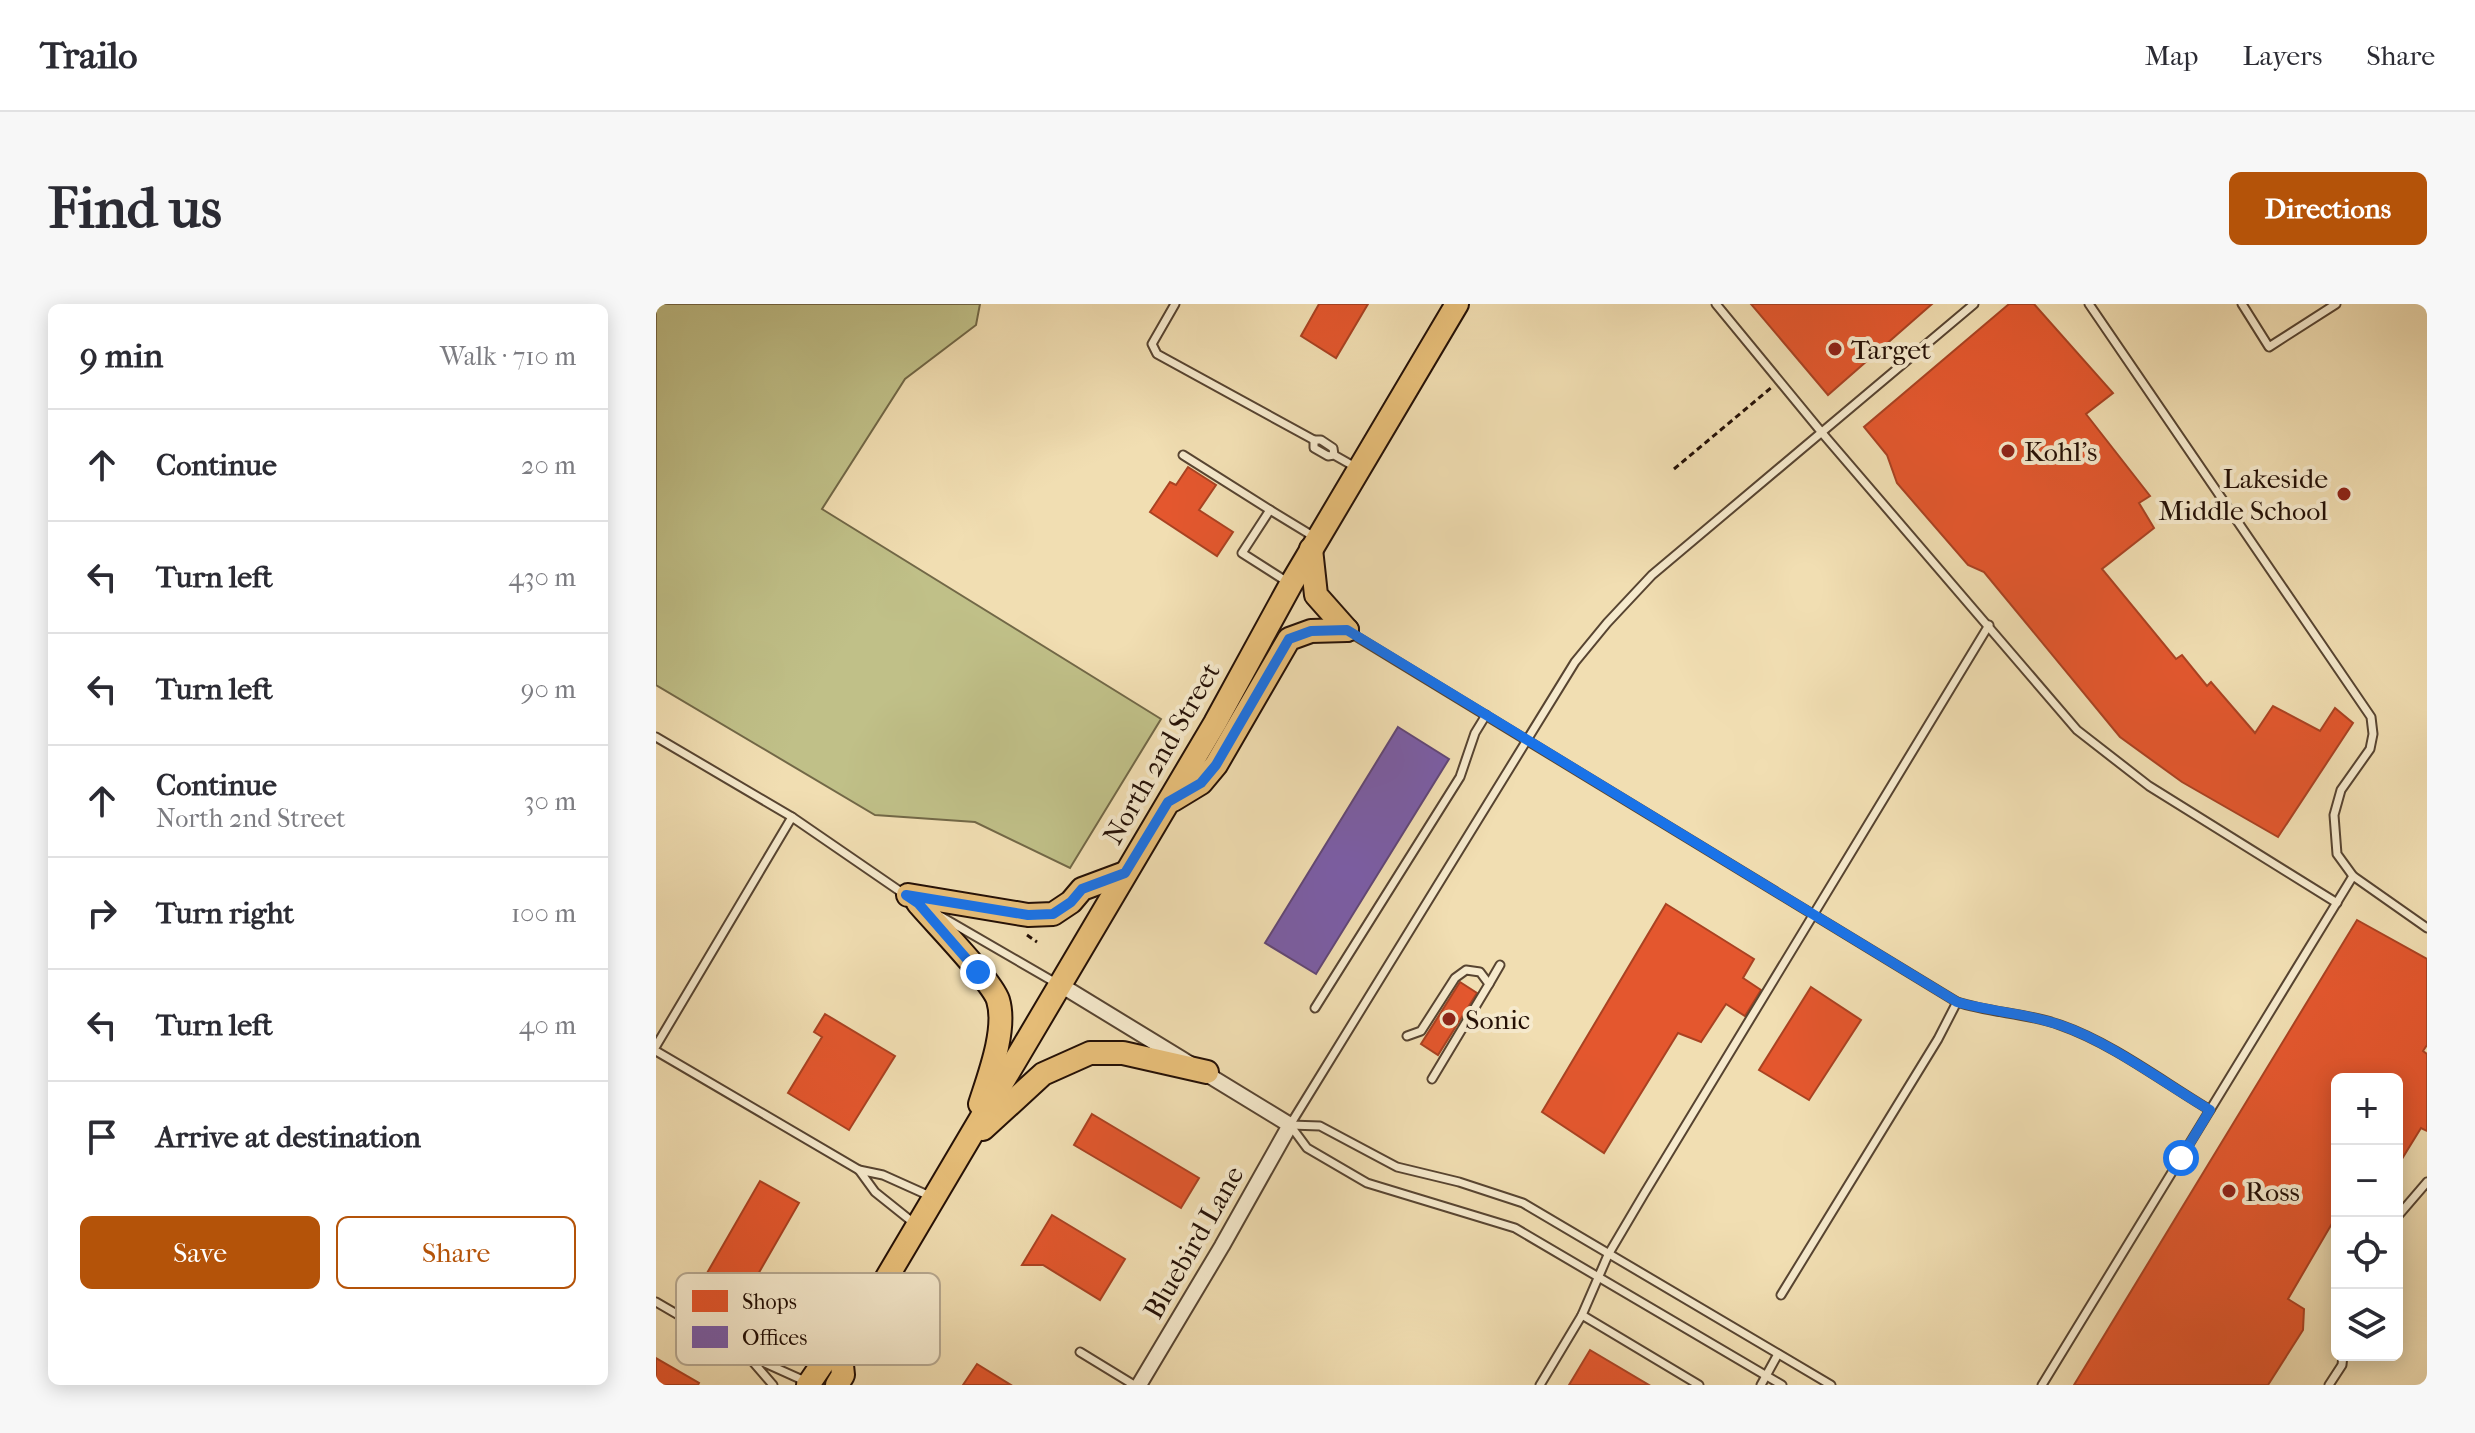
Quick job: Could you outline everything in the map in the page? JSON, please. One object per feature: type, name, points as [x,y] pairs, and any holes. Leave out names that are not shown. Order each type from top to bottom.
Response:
[{"type":"main road","name":"North 2nd Street","points":[[889,1273],[1215,723],[1314,544],[1457,304]]},
{"type":"main road","points":[[1314,544],[1316,595],[1347,630]]},
{"type":"main road","points":[[1168,802],[1201,783],[1216,765],[1289,639],[1311,631],[1347,630]]},
{"type":"main road","points":[[912,899],[1028,915],[1053,914],[1071,902],[1082,889],[1125,873]]},
{"type":"main road","points":[[912,899],[978,972],[998,1000],[999,1042],[968,1143]]},
{"type":"main road","points":[[968,1143],[1043,1074],[1090,1053],[1123,1053],[1207,1072]]},
{"type":"main road","name":"North 2nd Street","points":[[808,1384],[821,1365]]},
{"type":"main road","name":"North 2nd Street","points":[[837,1385],[843,1375],[842,1365]]},
{"type":"street","points":[[1059,984],[1290,1125]]},
{"type":"street","name":"Bluebird Lane","points":[[1137,1385],[1222,1246],[1290,1125]]},
{"type":"lane","points":[[1175,304],[1152,344],[1157,354],[1314,440],[1321,440],[1333,448],[1334,455],[1359,469]]},
{"type":"lane","points":[[1716,304],[1823,434],[2077,730],[2149,786],[2337,903]]},
{"type":"lane","points":[[1290,1125],[1575,662],[1607,623],[1652,575],[1974,304]]},
{"type":"lane","points":[[2089,304],[2371,717],[2373,734],[2370,749],[2341,790],[2334,815],[2337,854],[2353,876],[2427,928]]},
{"type":"lane","points":[[2242,304],[2269,347],[2336,304]]},
{"type":"lane","points":[[1183,455],[1270,510],[1314,544]]},
{"type":"lane","points":[[1270,510],[1242,553],[1291,584]]},
{"type":"lane","points":[[1540,1385],[1582,1315],[1608,1255],[1989,625]]},
{"type":"lane","points":[[1347,630],[1957,1002],[1988,1011],[2031,1017],[2073,1030],[2210,1110]]},
{"type":"lane","points":[[1315,1008],[1460,777],[1475,733],[1486,715]]},
{"type":"lane","points":[[656,737],[792,817],[912,899],[1059,984]]},
{"type":"lane","points":[[792,817],[656,1049],[859,1170],[883,1175],[934,1198]]},
{"type":"lane","points":[[2042,1385],[2353,876]]},
{"type":"lane","points":[[1432,1079],[1500,965]]},
{"type":"lane","points":[[1407,1036],[1421,1031],[1455,978],[1466,970],[1480,972],[1489,984]]},
{"type":"lane","points":[[1781,1295],[1938,1039],[1957,1002]]},
{"type":"lane","points":[[1290,1125],[1320,1126],[1397,1167],[1459,1182],[1523,1203],[1831,1385]]},
{"type":"lane","points":[[1290,1125],[1307,1148],[1367,1183],[1515,1228],[1782,1385]]},
{"type":"lane","points":[[859,1170],[875,1192],[917,1225]]},
{"type":"lane","points":[[2403,1210],[2427,1182]]},
{"type":"lane","points":[[656,1302],[676,1314]]},
{"type":"lane","points":[[1582,1315],[1699,1385]]},
{"type":"lane","points":[[1080,1352],[1137,1385]]},
{"type":"lane","points":[[1761,1385],[1778,1354]]},
{"type":"lane","points":[[2329,1385],[2342,1361]]},
{"type":"lane","points":[[756,1365],[773,1385]]},
{"type":"lane","points":[[768,1365],[808,1384]]},
{"type":"path","points":[[1674,469],[1779,381]]},
{"type":"green space","points":[[656,304],[980,304],[976,325],[905,379],[822,509],[1161,719],[1070,868],[975,822],[875,815],[656,685]]},
{"type":"building: Shops","points":[[1319,304],[1368,304],[1336,358],[1301,336]]},
{"type":"building: Shops","name":"Target","points":[[1751,304],[1932,304],[1828,395]]},
{"type":"building: Shops","points":[[2009,304],[2034,304],[2113,393],[2086,414],[2150,496],[2139,503],[2154,528],[2102,569],[2176,659],[2182,655],[2207,686],[2211,682],[2255,733],[2273,706],[2320,731],[2335,708],[2353,723],[2278,837],[2182,782],[2120,737],[1984,572],[1968,565],[1897,483],[1887,455],[1864,427]]},
{"type":"building: Shops","points":[[1188,467],[1216,485],[1199,510],[1233,532],[1217,556],[1150,512],[1170,482],[1176,485]]},
{"type":"building: Shops","points":[[1666,904],[1754,959],[1743,978],[1761,990],[1745,1016],[1726,1004],[1701,1042],[1678,1033],[1604,1153],[1542,1112]]},
{"type":"building: Shops","points":[[2357,920],[2427,959],[2427,1045],[2423,1051],[2427,1054],[2427,1131],[2421,1128],[2403,1157],[2403,1073],[2331,1073],[2331,1225],[2288,1299],[2304,1309],[2303,1330],[2268,1385],[2074,1385]]},
{"type":"building: Shops","name":"Sonic","points":[[1460,982],[1477,993],[1438,1055],[1421,1044]]},
{"type":"building: Shops","points":[[1811,987],[1861,1020],[1809,1100],[1759,1070]]},
{"type":"building: Shops","points":[[825,1014],[895,1056],[849,1130],[788,1093],[822,1037],[814,1032]]},
{"type":"building: Shops","points":[[1092,1114],[1199,1178],[1181,1208],[1074,1145]]},
{"type":"building: Shops","points":[[760,1181],[799,1203],[759,1273],[707,1273]]},
{"type":"building: Shops","points":[[1052,1215],[1125,1259],[1100,1300],[1043,1265],[1022,1265]]},
{"type":"building: Shops","points":[[1590,1350],[1649,1385],[1569,1385]]},
{"type":"building: Shops","points":[[656,1358],[699,1383],[698,1385],[656,1385]]},
{"type":"building: Shops","points":[[977,1364],[1011,1385],[963,1385]]},
{"type":"building: Offices","points":[[1398,727],[1449,759],[1316,974],[1265,943]]},
{"type":"place","name":"Target","points":[[1835,349]]},
{"type":"place","name":"Kohl's","points":[[2008,451]]},
{"type":"place","name":"Lakeside Middle School","points":[[2344,494]]},
{"type":"place","name":"Sonic","points":[[1449,1019]]},
{"type":"place","name":"Ross","points":[[2229,1191]]},
{"type":"route","points":[[978,972],[918,903],[906,895],[1028,915],[1053,914],[1071,902],[1082,889],[1125,873],[1168,802],[1201,783],[1216,765],[1289,639],[1311,631],[1347,630],[1957,1002],[1988,1011],[2057,1023],[2097,1042],[2210,1110],[2181,1158]]}]
